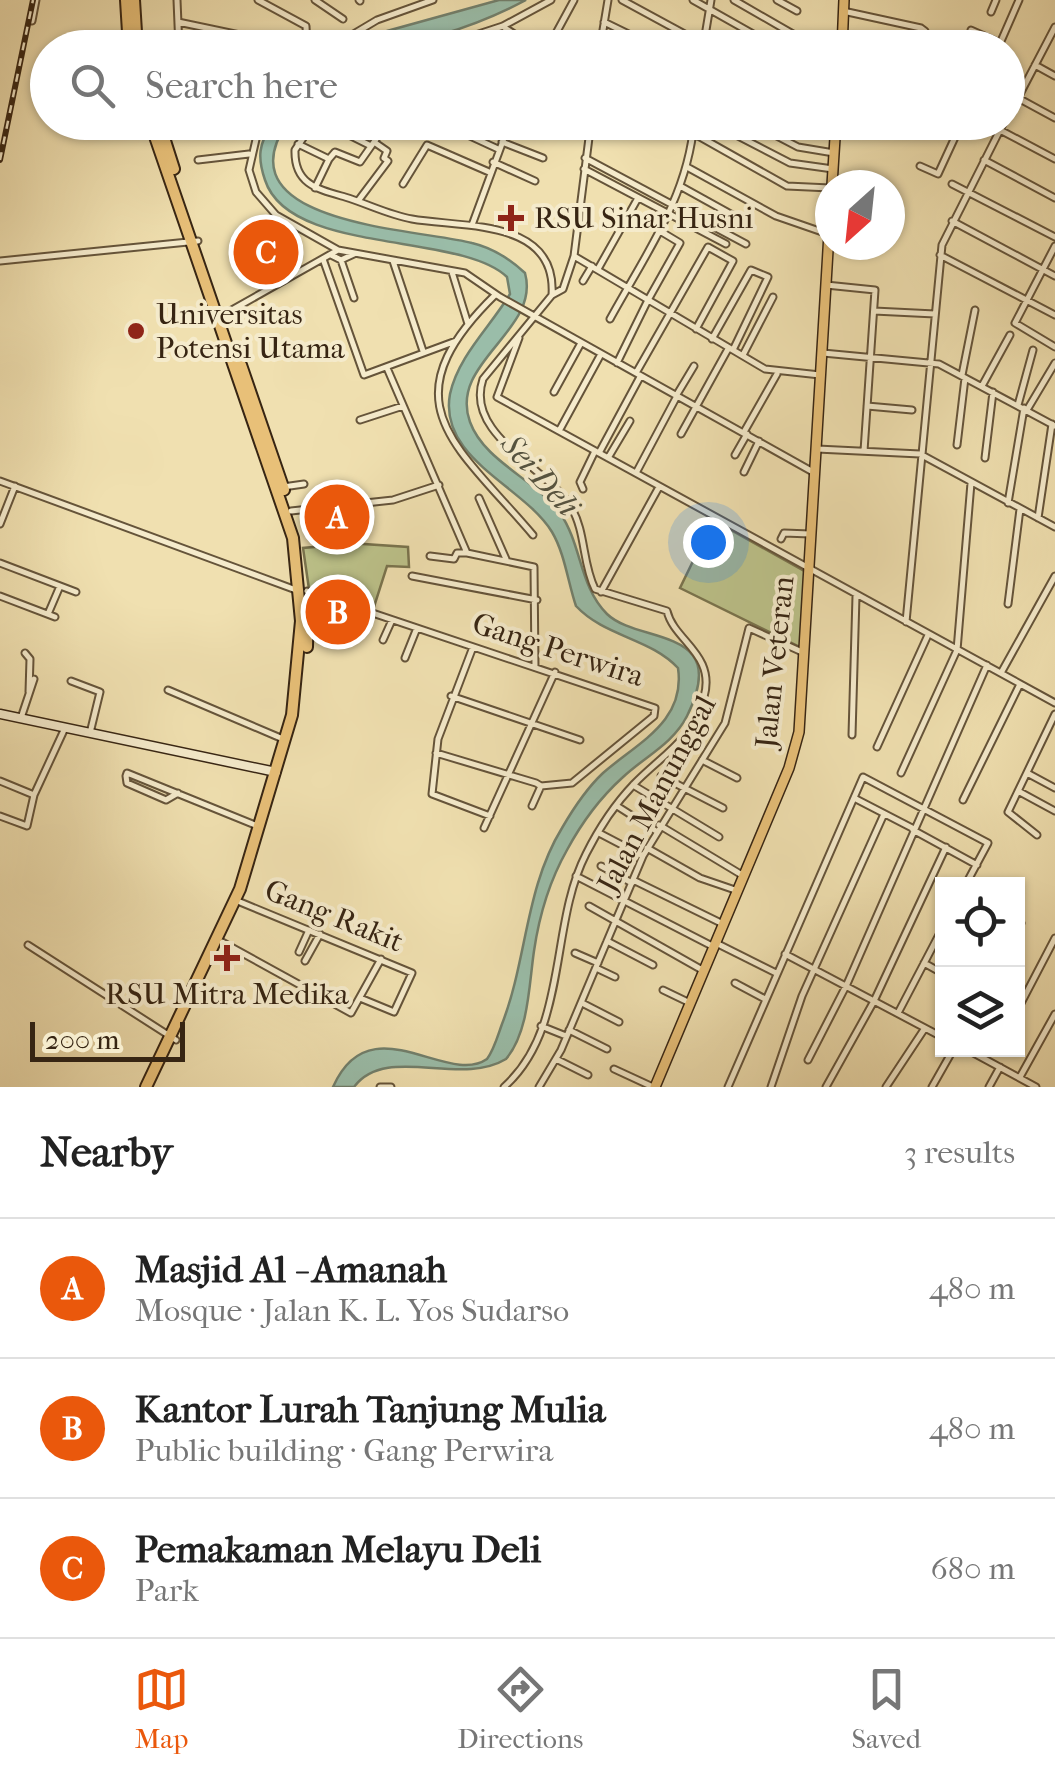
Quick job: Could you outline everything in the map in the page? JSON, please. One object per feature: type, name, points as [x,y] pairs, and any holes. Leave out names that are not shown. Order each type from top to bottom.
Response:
[{"type":"highway","points":[[126,0],[128,30]]},
{"type":"highway","points":[[134,0],[136,30]]},
{"type":"highway","points":[[150,1087],[240,902],[305,671],[304,591],[291,511],[224,315],[157,140]]},
{"type":"highway","points":[[164,140],[293,538],[304,591],[301,655],[279,773],[219,945]]},
{"type":"main road","points":[[833,170],[835,140]]},
{"type":"main road","name":"Jalan Veteran","points":[[654,1087],[794,752],[806,654],[827,260]]},
{"type":"main road","points":[[0,714],[279,773]]},
{"type":"street","points":[[32,21],[36,0]]},
{"type":"street","points":[[177,0],[178,30]]},
{"type":"street","points":[[258,0],[306,26],[306,30]]},
{"type":"street","points":[[315,0],[343,19]]},
{"type":"street","points":[[360,30],[433,0]]},
{"type":"street","points":[[491,30],[551,0]]},
{"type":"street","points":[[558,30],[574,0]]},
{"type":"street","points":[[603,30],[608,0]]},
{"type":"street","points":[[622,0],[677,30]]},
{"type":"street","points":[[693,0],[746,30]]},
{"type":"street","points":[[705,30],[711,0]]},
{"type":"street","points":[[734,0],[786,30]]},
{"type":"street","points":[[777,0],[797,11]]},
{"type":"street","points":[[991,12],[996,0]]},
{"type":"street","points":[[1006,30],[1019,0]]},
{"type":"street","points":[[844,6],[924,30]]},
{"type":"street","points":[[178,22],[217,30]]},
{"type":"street","points":[[604,22],[620,30]]},
{"type":"street","points":[[503,26],[509,30]]},
{"type":"street","points":[[1025,84],[1054,32]]},
{"type":"street","points":[[1035,65],[1055,76]]},
{"type":"street","points":[[1025,102],[1055,118]]},
{"type":"street","points":[[254,140],[249,154],[252,182],[264,203],[342,260],[354,298]]},
{"type":"street","points":[[301,140],[297,170],[315,188],[406,218],[507,230],[526,240],[550,271],[552,296]]},
{"type":"street","points":[[358,201],[388,161],[384,158],[387,151],[363,140]]},
{"type":"street","points":[[315,188],[335,152],[360,162],[375,140]]},
{"type":"street","points":[[484,140],[543,158]]},
{"type":"street","points":[[472,225],[502,140]]},
{"type":"street","points":[[504,1087],[523,1070],[542,1026],[576,876],[599,833],[633,785],[684,740],[704,698],[706,681],[694,646],[670,624],[668,611],[601,592],[587,572],[571,507],[494,429],[481,402],[483,379],[552,296],[563,289],[574,256],[588,140]]},
{"type":"street","points":[[610,319],[670,214],[692,140]]},
{"type":"street","points":[[702,140],[787,186],[815,186]]},
{"type":"street","points":[[745,140],[790,164],[833,170]]},
{"type":"street","points":[[784,140],[834,153]]},
{"type":"street","points":[[920,166],[938,174],[954,140]]},
{"type":"street","points":[[906,622],[940,256],[951,221],[995,140]]},
{"type":"street","points":[[1019,140],[1055,159]]},
{"type":"street","points":[[298,144],[329,159]]},
{"type":"street","points":[[403,184],[426,146],[489,172]]},
{"type":"street","points":[[198,160],[249,154]]},
{"type":"street","points":[[586,158],[746,244]]},
{"type":"street","points":[[984,160],[1055,198]]},
{"type":"street","points":[[493,162],[535,181]]},
{"type":"street","points":[[687,167],[776,216],[815,229]]},
{"type":"street","points":[[584,169],[726,244]]},
{"type":"street","points":[[952,184],[1055,237]]},
{"type":"street","points":[[680,186],[745,222]]},
{"type":"street","points":[[584,281],[638,198]]},
{"type":"street","points":[[951,221],[1055,276]]},
{"type":"street","points":[[617,363],[680,243],[660,231]]},
{"type":"street","points":[[0,260],[195,241]]},
{"type":"street","points":[[1055,246],[1015,324],[1055,347]]},
{"type":"street","points":[[584,490],[580,482],[706,248],[733,260],[696,329]]},
{"type":"street","points":[[224,315],[334,252],[474,277],[498,296],[816,474]]},
{"type":"street","points":[[342,260],[354,254]]},
{"type":"street","points":[[574,256],[742,356],[778,373],[821,374]]},
{"type":"street","points":[[940,256],[1055,315]]},
{"type":"street","points":[[323,259],[364,375],[456,341]]},
{"type":"street","points":[[393,261],[424,351]]},
{"type":"street","points":[[682,434],[768,278],[752,270],[712,338]]},
{"type":"street","points":[[452,272],[468,324]]},
{"type":"street","points":[[826,285],[874,288],[864,450]]},
{"type":"street","points":[[498,296],[468,324],[438,380],[443,426],[468,462],[533,535]]},
{"type":"street","points":[[742,356],[773,297]]},
{"type":"street","points":[[874,310],[934,314]]},
{"type":"street","points":[[957,444],[963,376],[975,310]]},
{"type":"street","points":[[982,386],[1010,334]]},
{"type":"street","points":[[518,336],[519,346],[495,394],[856,596],[1054,699]]},
{"type":"street","points":[[554,392],[582,344]]},
{"type":"street","points":[[1008,503],[1033,350]]},
{"type":"street","points":[[822,352],[930,361],[1053,425],[1038,518]]},
{"type":"street","points":[[560,431],[601,354]]},
{"type":"street","points":[[1023,408],[1055,363]]},
{"type":"street","points":[[636,474],[694,366]]},
{"type":"street","points":[[386,368],[467,553]]},
{"type":"street","points":[[735,455],[778,373]]},
{"type":"street","points":[[985,458],[993,392]]},
{"type":"street","points":[[360,420],[403,406]]},
{"type":"street","points":[[867,406],[912,410]]},
{"type":"street","points":[[608,458],[630,422]]},
{"type":"street","points":[[744,472],[759,441]]},
{"type":"street","points":[[817,448],[920,454],[1055,527]]},
{"type":"street","name":"Gang Perwira","points":[[0,481],[264,577],[271,584],[304,591],[653,705],[656,711],[578,780],[541,786]]},
{"type":"street","points":[[901,773],[958,650],[971,483]]},
{"type":"street","points":[[283,486],[304,484]]},
{"type":"street","points":[[291,511],[393,500],[438,485]]},
{"type":"street","points":[[0,524],[15,486]]},
{"type":"street","points":[[601,592],[659,486]]},
{"type":"street","points":[[479,498],[506,559]]},
{"type":"street","points":[[1008,604],[1020,509]]},
{"type":"street","points":[[781,539],[784,532],[813,534]]},
{"type":"street","points":[[430,556],[454,560],[457,553],[467,553],[534,567],[535,667]]},
{"type":"street","points":[[0,563],[76,592]]},
{"type":"street","points":[[412,576],[537,600]]},
{"type":"street","points":[[1001,674],[1055,576]]},
{"type":"street","points":[[0,596],[52,616],[60,586]]},
{"type":"street","points":[[852,735],[856,596]]},
{"type":"street","points":[[383,640],[392,619]]},
{"type":"street","points":[[405,658],[418,628]]},
{"type":"street","name":"Jalan Manunggal","points":[[539,1087],[568,1033],[645,852],[731,706],[749,628],[806,654]]},
{"type":"street","points":[[877,747],[928,635]]},
{"type":"street","points":[[474,647],[451,696],[435,752],[432,796],[490,816]]},
{"type":"street","points":[[24,653],[30,659],[29,692]]},
{"type":"street","points":[[808,1060],[847,984],[987,665]]},
{"type":"street","points":[[484,828],[555,672]]},
{"type":"street","points":[[21,718],[34,679]]},
{"type":"street","points":[[71,681],[100,692],[90,733]]},
{"type":"street","points":[[963,800],[1020,684]]},
{"type":"street","points":[[168,690],[286,740]]},
{"type":"street","points":[[451,696],[580,740]]},
{"type":"street","points":[[1037,835],[1008,816],[1055,714]]},
{"type":"street","points":[[0,816],[27,826],[34,794],[65,728]]},
{"type":"street","points":[[1046,731],[1055,736]]},
{"type":"street","points":[[435,752],[541,786],[532,806]]},
{"type":"street","points":[[702,760],[737,778]]},
{"type":"street","points":[[178,793],[166,800],[127,783],[127,773],[178,793],[260,826]]},
{"type":"street","points":[[1026,773],[1055,788]]},
{"type":"street","points":[[662,776],[723,808]]},
{"type":"street","points":[[728,1087],[864,777],[988,843],[970,877]]},
{"type":"street","points":[[0,781],[34,794]]},
{"type":"street","points":[[633,785],[719,837]]},
{"type":"street","points":[[1018,790],[1055,811]]},
{"type":"street","points":[[856,798],[977,864]]},
{"type":"street","points":[[617,806],[744,876]]},
{"type":"street","points":[[771,1087],[814,968],[884,814]]},
{"type":"street","points":[[599,833],[700,878],[738,890]]},
{"type":"street","points":[[826,1087],[874,1001],[946,847]]},
{"type":"street","points":[[601,866],[724,924]]},
{"type":"street","points":[[576,876],[776,974]]},
{"type":"street","name":"Gang Rakit","points":[[240,902],[410,972],[411,980],[394,1012],[360,998]]},
{"type":"street","points":[[589,906],[704,971]]},
{"type":"street","points":[[299,952],[309,930]]},
{"type":"street","points":[[305,961],[320,934]]},
{"type":"street","points":[[1025,996],[1055,938]]},
{"type":"street","points":[[608,941],[654,965]]},
{"type":"street","points":[[898,1012],[935,943]]},
{"type":"street","points":[[219,945],[351,1013],[381,959]]},
{"type":"street","points":[[28,946],[173,1039]]},
{"type":"street","points":[[575,952],[615,977]]},
{"type":"street","points":[[785,954],[935,1033]]},
{"type":"street","points":[[924,964],[935,970]]},
{"type":"street","points":[[735,983],[765,999]]},
{"type":"street","points":[[663,990],[690,1003]]},
{"type":"street","points":[[581,1002],[620,1022]]},
{"type":"street","points":[[1020,1078],[1055,1014]]},
{"type":"street","points":[[542,1026],[607,1049]]},
{"type":"street","points":[[886,1087],[925,1028]]},
{"type":"street","points":[[932,1087],[949,1057]]},
{"type":"street","points":[[982,1057],[1036,1087]]},
{"type":"street","points":[[556,1059],[588,1075]]},
{"type":"street","points":[[989,1087],[1000,1067]]},
{"type":"street","points":[[614,1070],[654,1087]]},
{"type":"street","points":[[380,1087],[391,1087]]},
{"type":"green space","points":[[713,520],[806,572],[800,647],[680,588]]},
{"type":"green space","points":[[325,531],[348,533],[349,543],[408,547],[409,567],[387,566],[373,610],[309,589],[303,548],[325,546]]},
{"type":"shaded area","points":[[499,0],[526,0],[454,30],[391,30]]},
{"type":"shaded area","points":[[264,140],[280,140],[273,157],[280,183],[302,202],[334,216],[373,226],[480,245],[525,273],[526,294],[520,312],[472,382],[467,401],[470,422],[487,448],[560,513],[591,591],[607,614],[621,624],[676,642],[690,652],[698,666],[698,687],[681,726],[606,794],[572,840],[550,886],[539,925],[519,1035],[506,1059],[488,1066],[385,1068],[354,1087],[333,1087],[349,1063],[367,1051],[387,1049],[470,1065],[487,1059],[510,1000],[533,900],[550,851],[591,785],[667,717],[678,687],[678,668],[654,650],[600,625],[576,606],[552,532],[457,437],[450,417],[454,380],[467,354],[510,294],[507,277],[484,263],[453,253],[340,232],[306,220],[280,204],[265,180]]},
{"type":"railway","points":[[0,160],[33,0]]},
{"type":"place","name":"RSU Sinar Husni","points":[[511,218]]},
{"type":"place","name":"Pemakaman Melayu Deli","points":[[266,252]]},
{"type":"place","name":"Universitas Potensi Utama","points":[[136,331]]},
{"type":"place","name":"Masjid Al - Amanah","points":[[337,517]]},
{"type":"place","name":"Kantor Lurah Tanjung Mulia","points":[[338,612]]},
{"type":"place","name":"RSU Mitra Medika","points":[[227,958]]},
{"type":"water label","name":"Sei Deli","points":[[540,475]]}]
